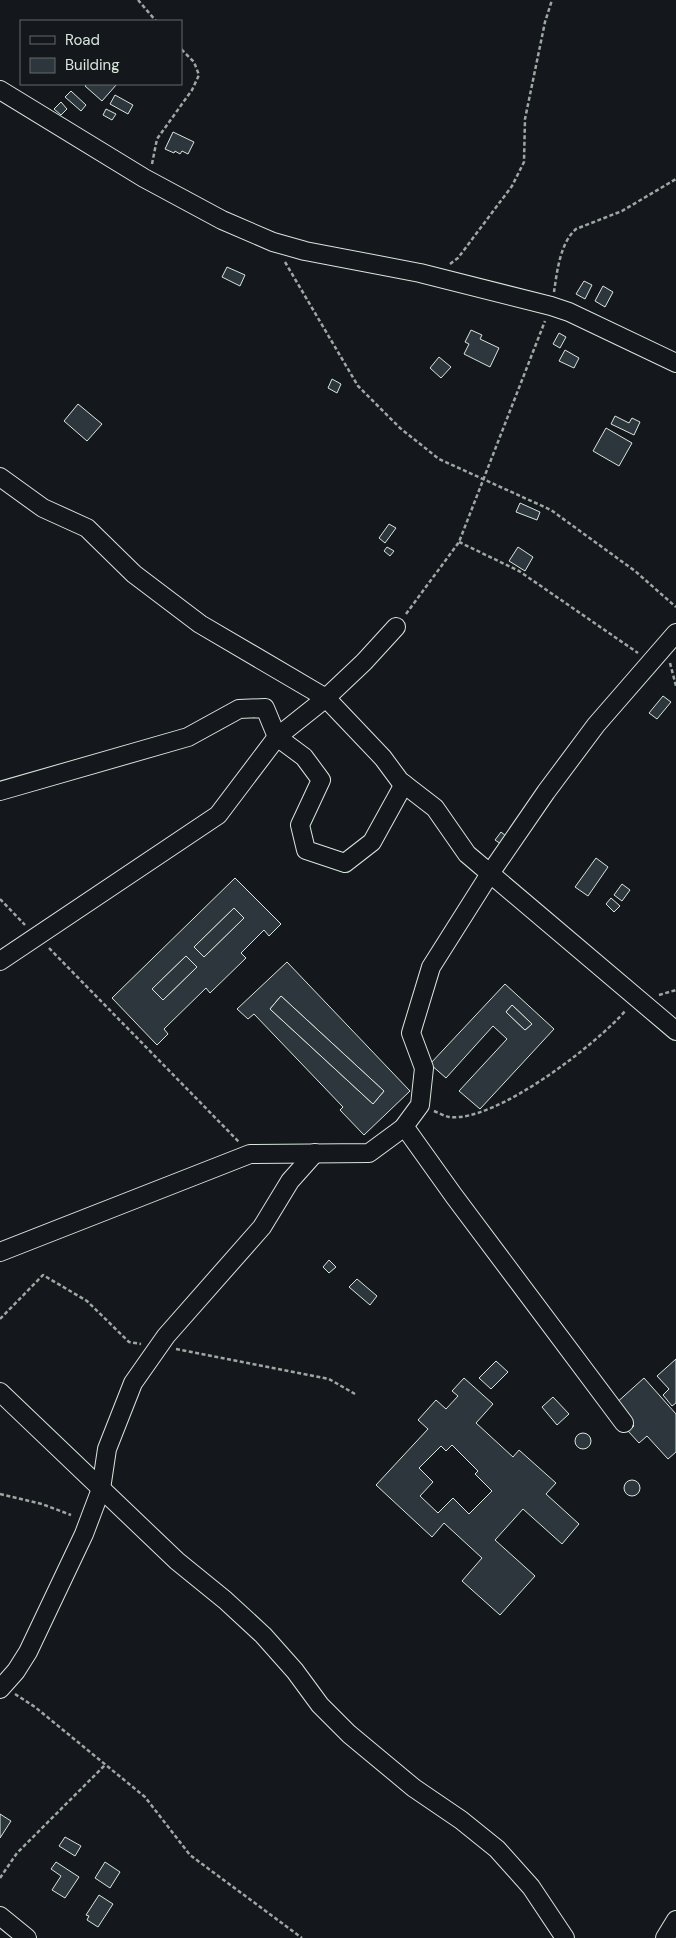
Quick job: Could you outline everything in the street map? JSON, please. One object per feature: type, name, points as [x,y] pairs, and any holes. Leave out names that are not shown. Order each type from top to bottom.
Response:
[{"type":"street","points":[[0,90],[144,178],[222,220],[273,242],[306,252],[432,277],[551,306],[568,312],[676,363]]},
{"type":"street","points":[[0,477],[43,508],[87,528],[134,574],[200,624],[326,698],[383,758],[404,784],[435,808],[467,854],[676,1031]]},
{"type":"street","points":[[0,962],[218,815],[277,737],[326,698],[396,628]]},
{"type":"street","points":[[0,1252],[250,1154],[369,1153],[403,1128],[420,1105],[424,1068],[411,1033],[431,967],[490,872],[596,724],[676,633]]},
{"type":"street","points":[[0,791],[188,737],[239,709],[265,708],[277,737],[304,757],[320,780],[300,825],[306,850],[345,863],[372,842],[404,784]]},
{"type":"street","points":[[403,1128],[409,1133],[624,1423]]},
{"type":"street","points":[[2,1687],[28,1652],[84,1534],[101,1489],[107,1449],[133,1383],[166,1336],[257,1233],[290,1181],[315,1154]]},
{"type":"street","points":[[0,1392],[177,1561],[226,1600],[264,1635],[295,1671],[320,1705],[349,1734],[414,1788],[460,1820],[497,1850],[531,1887],[564,1938]]},
{"type":"street","points":[[0,1916],[27,1938]]},
{"type":"street","points":[[665,1938],[676,1920]]},
{"type":"path","points":[[138,0],[155,20]]},
{"type":"path","points":[[432,277],[458,258],[512,186],[524,162],[525,119],[545,22],[552,0]]},
{"type":"path","points":[[144,178],[154,160],[157,139],[192,90],[199,75],[194,62],[182,50]]},
{"type":"path","points":[[396,628],[459,542],[551,306],[557,271],[570,234],[576,229],[630,207],[676,179]]},
{"type":"path","points":[[273,242],[358,386],[400,428],[439,460],[552,510],[636,570],[676,607]]},
{"type":"path","points":[[459,542],[519,571],[650,661]]},
{"type":"path","points":[[0,899],[250,1154]]},
{"type":"path","points":[[420,1105],[448,1117],[492,1108],[529,1088],[610,1029],[637,998]]},
{"type":"path","points":[[0,1494],[42,1504],[71,1515]]},
{"type":"path","points":[[2,1687],[34,1707],[145,1797],[190,1855],[302,1938]]},
{"type":"path","points":[[0,1878],[18,1853],[105,1765]]},
{"type":"building","points":[[86,85],[116,85],[102,101]]},
{"type":"building","points":[[71,91],[86,105],[81,111],[65,97]]},
{"type":"building","points":[[115,95],[133,105],[128,114],[110,104]]},
{"type":"building","points":[[61,102],[67,109],[61,115],[54,109]]},
{"type":"building","points":[[106,109],[116,114],[112,120],[103,115]]},
{"type":"building","points":[[173,132],[194,142],[188,154],[182,151],[180,154],[175,151],[174,153],[165,149]]},
{"type":"building","points":[[227,267],[245,275],[240,286],[222,277]]},
{"type":"building","points":[[584,281],[592,285],[585,299],[576,294]]},
{"type":"building","points":[[603,286],[613,292],[605,307],[595,301]]},
{"type":"building","points":[[471,330],[482,335],[480,339],[499,348],[490,367],[464,354],[469,344],[465,342]]},
{"type":"building","points":[[559,333],[566,337],[560,348],[553,344]]},
{"type":"building","points":[[565,350],[579,358],[574,368],[559,361]]},
{"type":"building","points":[[439,357],[451,367],[441,378],[430,368]]},
{"type":"building","points":[[332,379],[341,384],[337,393],[328,388]]},
{"type":"building","points":[[78,404],[102,424],[87,441],[64,421]]},
{"type":"building","points":[[615,416],[629,423],[632,418],[640,422],[634,435],[611,424]]},
{"type":"building","points":[[606,428],[632,443],[619,466],[593,451]]},
{"type":"building","points":[[520,503],[540,512],[537,520],[516,512]]},
{"type":"building","points":[[389,524],[396,528],[385,543],[379,538]]},
{"type":"building","points":[[387,547],[394,551],[390,556],[384,551]]},
{"type":"building","points":[[518,547],[533,557],[525,571],[509,561]]},
{"type":"building","points":[[663,696],[671,702],[657,719],[649,713]]},
{"type":"building","points":[[501,832],[507,837],[501,844],[495,840]]},
{"type":"building","points":[[596,858],[608,867],[588,896],[575,887]]},
{"type":"building","points":[[235,878],[281,924],[269,936],[264,930],[241,953],[246,958],[210,993],[206,988],[164,1029],[168,1034],[157,1045],[112,998]],"holes":[[[234,908],[244,918],[204,957],[194,947]],[[186,956],[197,967],[163,1000],[152,989]]]},
{"type":"building","points":[[622,884],[630,890],[622,901],[614,895]]},
{"type":"building","points":[[611,898],[620,906],[614,912],[606,904]]},
{"type":"building","points":[[234,908],[244,918],[204,957],[194,947]]},
{"type":"building","points":[[186,956],[197,967],[163,1000],[152,989]]},
{"type":"building","points":[[287,962],[410,1091],[364,1135],[340,1110],[343,1107],[254,1014],[248,1019],[237,1009]],"holes":[[[281,996],[384,1091],[373,1104],[270,1009]]]},
{"type":"building","points":[[505,984],[554,1029],[480,1109],[459,1091],[507,1039],[493,1026],[446,1078],[430,1064]],"holes":[[[512,1005],[532,1024],[525,1030],[506,1012]]]},
{"type":"building","points":[[281,996],[384,1091],[373,1104],[270,1009]]},
{"type":"building","points":[[512,1005],[532,1024],[525,1030],[506,1012]]},
{"type":"building","points":[[329,1260],[336,1267],[329,1273],[323,1267]]},
{"type":"building","points":[[357,1279],[377,1296],[370,1305],[349,1287]]},
{"type":"building","points":[[676,1359],[676,1403],[672,1406],[663,1395],[669,1389],[657,1376]]},
{"type":"building","points":[[496,1361],[508,1372],[491,1389],[479,1378]]},
{"type":"building","points":[[464,1378],[493,1404],[476,1423],[513,1457],[519,1450],[556,1483],[546,1494],[579,1524],[562,1544],[523,1509],[495,1540],[535,1576],[500,1615],[462,1581],[482,1558],[444,1523],[432,1537],[376,1485],[428,1429],[418,1420],[436,1400],[446,1409],[458,1396],[452,1391]],"holes":[[[452,1445],[478,1471],[475,1474],[492,1491],[469,1514],[453,1498],[438,1513],[420,1496],[433,1482],[419,1468],[441,1446],[446,1451]]]},
{"type":"building","points":[[644,1378],[676,1414],[676,1452],[668,1459],[647,1436],[639,1443],[628,1431],[634,1426],[614,1405]]},
{"type":"building","points":[[553,1397],[569,1414],[557,1425],[542,1407]]},
{"type":"building","points":[[583,1433],[589,1435],[591,1441],[589,1447],[583,1449],[577,1447],[575,1441],[577,1435]]},
{"type":"building","points":[[629,1480],[635,1480],[640,1485],[638,1494],[629,1496],[624,1491],[624,1485]]},
{"type":"building","points":[[0,1814],[11,1821],[0,1838]]},
{"type":"building","points":[[65,1837],[81,1846],[75,1856],[59,1846]]},
{"type":"building","points":[[56,1862],[79,1877],[65,1898],[52,1890],[61,1876],[51,1869]]},
{"type":"building","points":[[105,1862],[120,1872],[110,1888],[95,1878]]},
{"type":"building","points":[[99,1895],[113,1904],[98,1927],[87,1920],[89,1916],[86,1915]]}]
